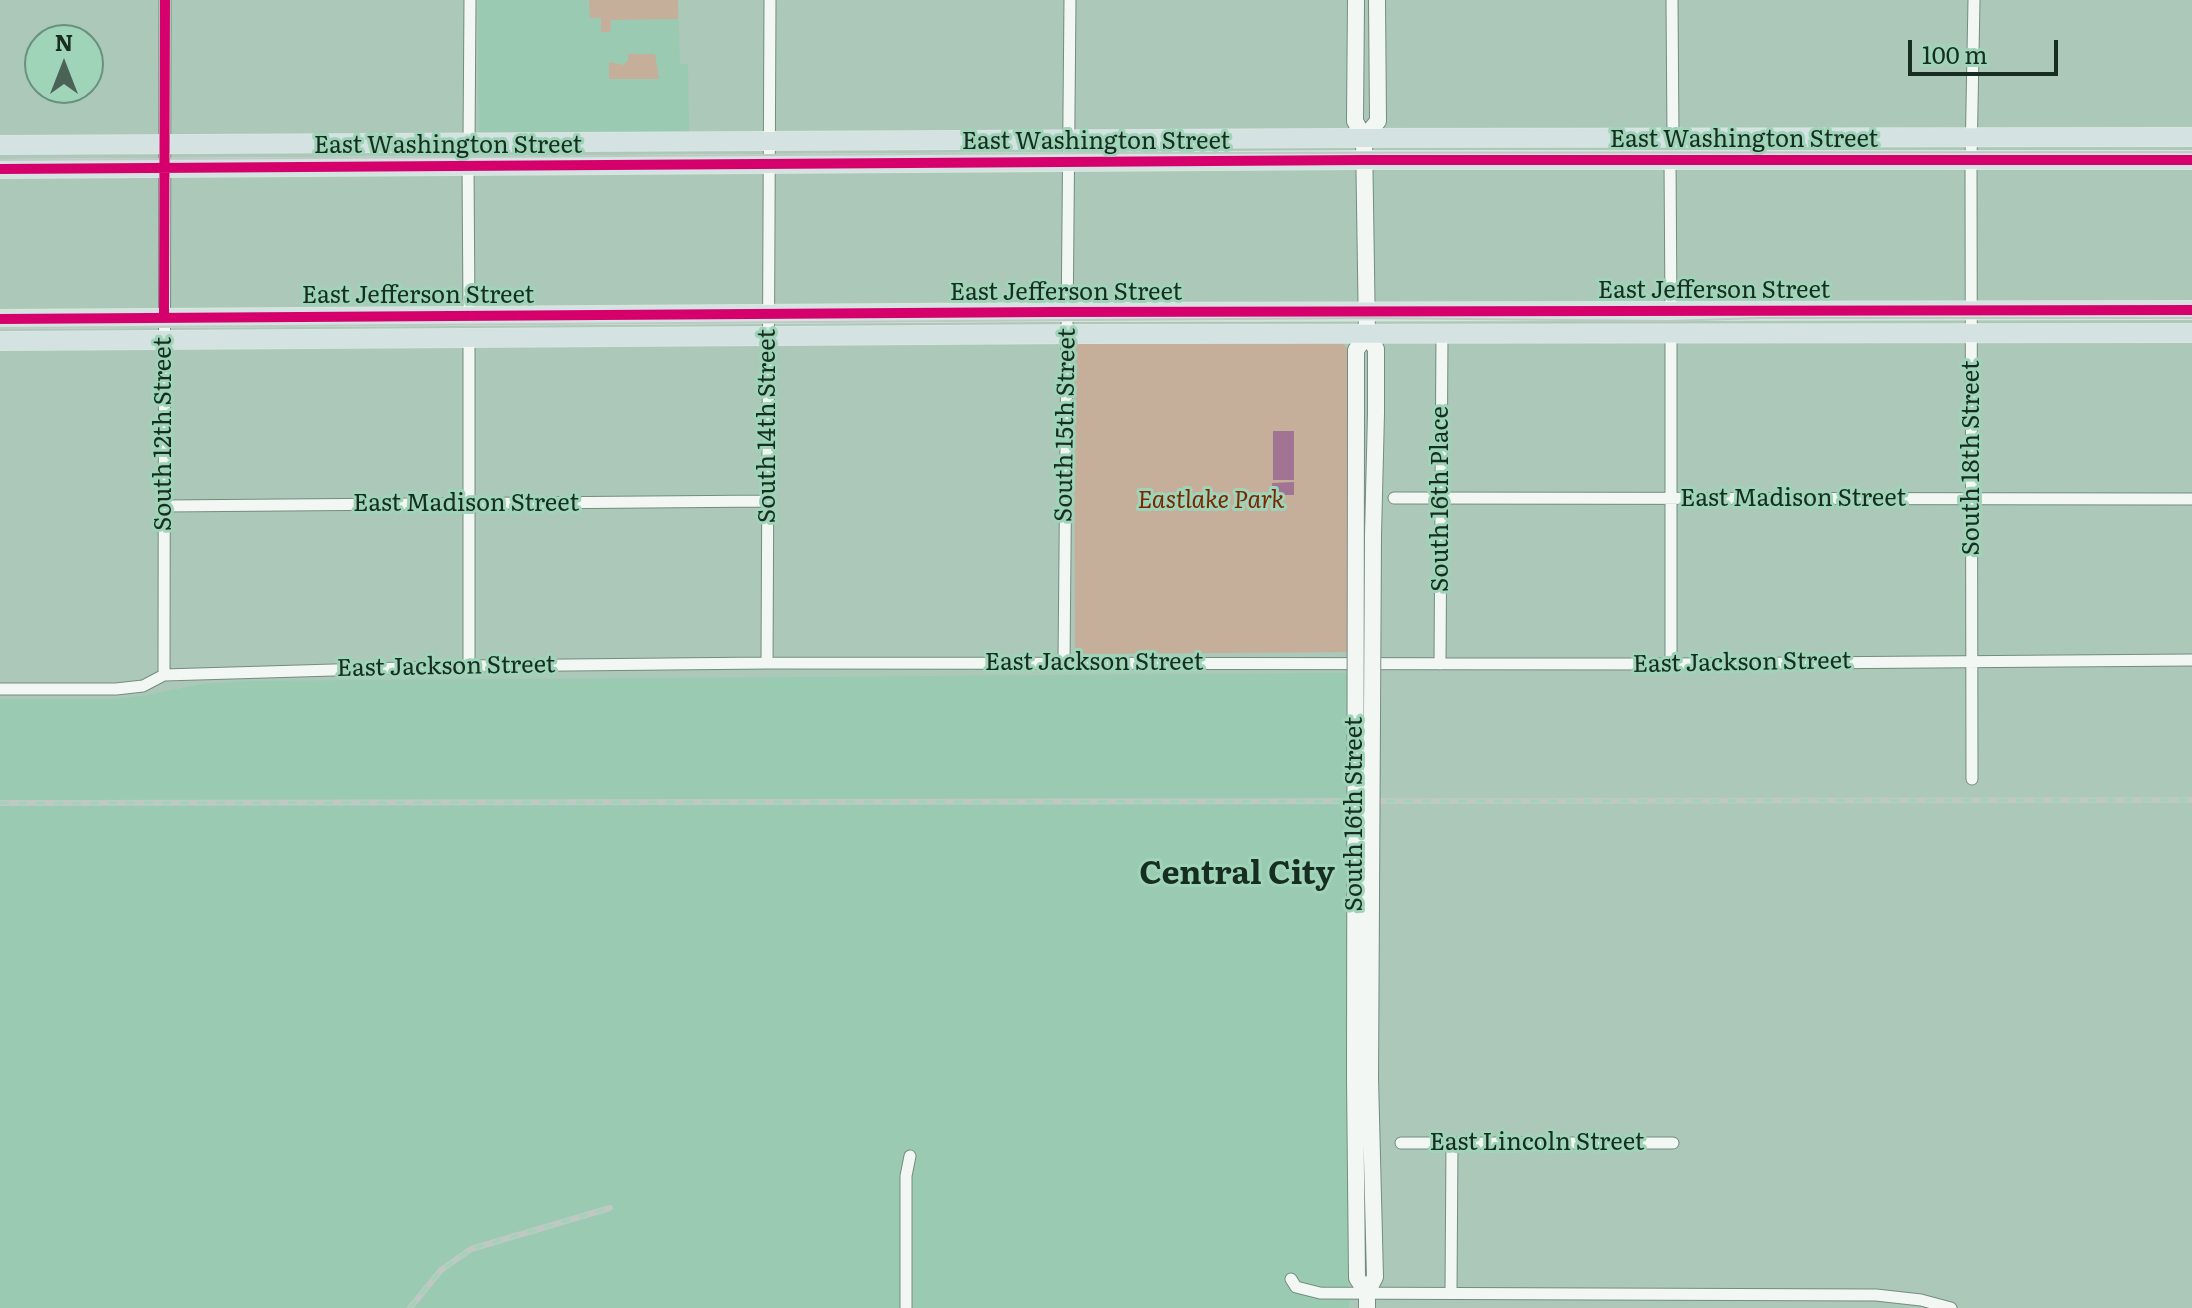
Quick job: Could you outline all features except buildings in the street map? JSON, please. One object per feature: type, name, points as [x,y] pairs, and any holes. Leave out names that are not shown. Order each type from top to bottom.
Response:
[{"type":"main road","points":[[1356,0],[1355,121],[1364,138],[1378,121],[1377,0]]},
{"type":"main road","name":"East Washington Street","points":[[0,145],[1520,137],[2192,137]]},
{"type":"main road","points":[[1520,137],[1624,160]]},
{"type":"main road","name":"East Washington Street","points":[[2123,137],[2192,150]]},
{"type":"main road","name":"South 16th Street","points":[[1364,138],[1367,335],[1376,349],[1357,1278],[1367,1300]]},
{"type":"main road","name":"East Washington Street","points":[[945,141],[1041,162]]},
{"type":"main road","name":"East Washington Street","points":[[296,143],[425,165]]},
{"type":"main road","name":"East Washington Street","points":[[0,169],[1364,160],[2192,160]]},
{"type":"main road","name":"East Jefferson Street","points":[[0,319],[2192,310]]},
{"type":"main road","name":"East Jefferson Street","points":[[1716,311],[1841,333]]},
{"type":"main road","name":"East Jefferson Street","points":[[2132,311],[2192,323]]},
{"type":"main road","name":"East Jefferson Street","points":[[1093,313],[1210,335]]},
{"type":"main road","points":[[518,316],[624,339]]},
{"type":"main road","name":"East Jefferson Street","points":[[0,341],[2192,333]]},
{"type":"main road","name":"South 16th Street","points":[[1362,1078],[1356,350],[1367,335]]},
{"type":"street","name":"South 12th Street","points":[[164,675],[165,0]]},
{"type":"street","points":[[469,143],[470,0]]},
{"type":"street","name":"South 14th Street","points":[[767,663],[770,0]]},
{"type":"street","name":"South 15th Street","points":[[1064,663],[1070,0]]},
{"type":"street","points":[[1672,0],[1673,137]]},
{"type":"street","name":"South 18th Street","points":[[1972,779],[1971,137],[1974,0]]},
{"type":"street","points":[[1670,160],[1671,310]]},
{"type":"street","points":[[468,165],[469,316]]},
{"type":"street","name":"South 16th Place","points":[[1440,664],[1442,334]]},
{"type":"street","points":[[1671,334],[1671,664]]},
{"type":"street","points":[[469,338],[469,666]]},
{"type":"street","name":"East Madison Street","points":[[1394,498],[2192,499]]},
{"type":"street","name":"East Madison Street","points":[[164,506],[768,501]]},
{"type":"street","name":"East Jackson Street","points":[[0,689],[116,689],[143,686],[164,675],[469,666],[2192,660]]},
{"type":"street","points":[[1451,1292],[1452,1142]]},
{"type":"street","name":"East Lincoln Street","points":[[1401,1143],[1673,1143]]},
{"type":"street","points":[[906,1308],[906,1176],[910,1156]]},
{"type":"street","points":[[1291,1279],[1296,1287],[1310,1292],[1367,1300],[1451,1292],[1876,1295],[1921,1300],[1951,1308]]},
{"type":"shaded area","points":[[478,0],[678,0],[680,64],[688,64],[689,134],[479,133]]},
{"type":"shaded area","points":[[1273,431],[1294,431],[1294,480],[1273,480]]},
{"type":"shaded area","points":[[1294,482],[1294,495],[1273,495],[1272,483]]},
{"type":"shaded area","points":[[1348,673],[1349,1308],[0,1308],[0,699],[109,699],[202,684],[254,681]]},
{"type":"green space","points":[[589,0],[678,0],[678,19],[611,20],[610,32],[601,32],[601,18],[590,18]]},
{"type":"green space","points":[[628,54],[655,54],[659,79],[609,79],[609,62],[624,65]]},
{"type":"green space","name":"Eastlake Park","points":[[1341,341],[1350,352],[1347,652],[1081,654],[1075,650],[1074,353],[1078,344]]},
{"type":"tram line","points":[[0,160],[1085,153],[2192,152]]},
{"type":"tram line","points":[[0,328],[1366,318],[1669,321],[1760,318],[2192,318]]},
{"type":"railway","points":[[0,803],[2192,800]]},
{"type":"railway","points":[[410,1308],[441,1270],[471,1249],[610,1208]]},
{"type":"cycle path","points":[[164,317],[165,0]]},
{"type":"cycle path","points":[[0,169],[1364,160],[2192,160]]},
{"type":"cycle path","points":[[0,319],[1052,312],[2192,310]]},
{"type":"district","name":"Central City","points":[[1237,875]]}]
